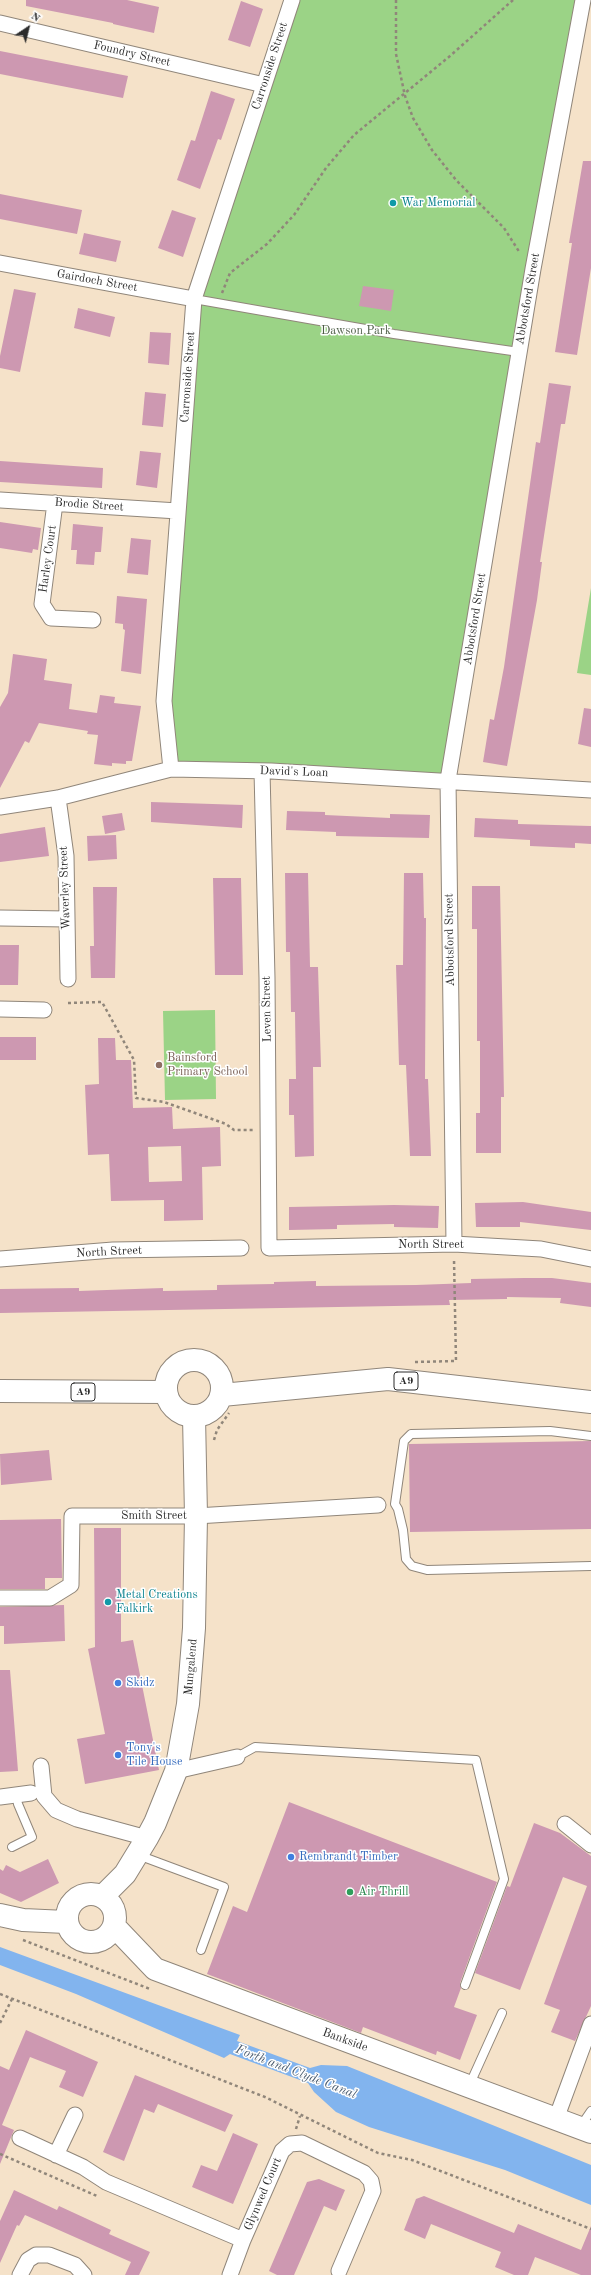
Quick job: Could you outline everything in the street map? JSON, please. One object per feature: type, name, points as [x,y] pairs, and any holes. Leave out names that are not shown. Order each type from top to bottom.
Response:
[{"type":"street","name":"Carronside Street","points":[[171,769],[164,701],[194,298],[292,0]]},
{"type":"street","name":"Abbotsford Street","points":[[454,1244],[448,780],[533,269],[583,0]]},
{"type":"street","name":"Foundry Street","points":[[0,23],[264,85]]},
{"type":"street","name":"Gairdoch Street","points":[[0,263],[194,298]]},
{"type":"street","name":"Brodie Street","points":[[0,500],[178,511]]},
{"type":"street","name":"Harley Court","points":[[55,503],[42,604],[51,618],[93,620]]},
{"type":"street","name":"David's Loan","points":[[0,807],[58,798],[171,769],[262,771],[448,780],[591,790]]},
{"type":"street","name":"Leven Street","points":[[262,771],[267,978],[269,1248]]},
{"type":"street","name":"Waverley Street","points":[[58,798],[66,856],[68,979]]},
{"type":"street","points":[[0,918],[67,919]]},
{"type":"street","points":[[0,1009],[44,1010]]},
{"type":"street","name":"North Street","points":[[269,1248],[454,1244],[541,1249],[591,1259]]},
{"type":"street","name":"North Street","points":[[0,1259],[112,1250],[241,1248]]},
{"type":"street","points":[[196,1359],[206,1362],[214,1367],[220,1375],[227,1403],[194,1416],[184,1414],[175,1409],[169,1401],[166,1392],[168,1377],[177,1365],[186,1360],[196,1359]]},
{"type":"street","name":"A9","points":[[227,1403],[388,1379],[591,1402]]},
{"type":"street","name":"A9","points":[[0,1392],[166,1392]]},
{"type":"street","name":"Mungalend","points":[[103,1896],[125,1874],[156,1823],[176,1771],[188,1704],[194,1628],[196,1516],[194,1416]]},
{"type":"street","name":"Smith Street","points":[[0,1598],[50,1598],[71,1585],[72,1516],[196,1516],[378,1506]]},
{"type":"street","points":[[176,1771],[237,1757]]},
{"type":"street","points":[[41,1766],[44,1796],[56,1810],[142,1846]]},
{"type":"street","points":[[0,1797],[24,1794]]},
{"type":"street","points":[[565,1824],[591,1845]]},
{"type":"street","points":[[91,1893],[103,1896],[114,1909],[114,1926],[103,1939],[91,1942],[75,1936],[66,1922],[69,1905],[75,1899],[91,1893]]},
{"type":"street","points":[[0,1915],[23,1920],[66,1922]]},
{"type":"street","name":"Bankside","points":[[114,1926],[155,1969],[556,2119],[587,2124]]},
{"type":"street","points":[[556,2119],[591,2024]]},
{"type":"street","points":[[56,2155],[75,2115]]},
{"type":"street","name":"Glynwed Court","points":[[20,2138],[83,2167],[106,2182],[243,2240],[282,2151],[290,2144],[302,2143],[364,2172],[371,2181],[373,2191],[339,2271]]},
{"type":"street","points":[[230,2275],[243,2240]]},
{"type":"street","points":[[20,2275],[28,2260],[36,2255],[49,2254],[75,2266],[84,2275]]},
{"type":"lane","points":[[194,298],[394,334],[519,352]]},
{"type":"lane","points":[[591,1436],[550,1431],[411,1434],[404,1440],[395,1504],[398,1509],[403,1530],[406,1559],[412,1566],[427,1570],[591,1566]]},
{"type":"lane","points":[[378,1506],[395,1504]]},
{"type":"lane","points":[[237,1757],[255,1747],[476,1760],[504,1879],[465,1985]]},
{"type":"lane","points":[[12,1847],[32,1837],[18,1804],[24,1794]]},
{"type":"lane","points":[[142,1846],[224,1887],[201,1950]]},
{"type":"lane","points":[[469,2086],[502,2013]]},
{"type":"path","points":[[396,0],[396,54],[405,93],[414,118],[432,150],[456,180],[504,228],[524,260],[533,269]]},
{"type":"path","points":[[221,303],[221,294],[230,273],[267,244],[294,215],[326,168],[354,135],[479,31],[513,0]]},
{"type":"path","points":[[68,1003],[102,1002],[134,1060],[136,1098],[164,1102],[226,1124],[234,1130],[252,1130]]},
{"type":"path","points":[[412,1362],[456,1361],[454,1244]]},
{"type":"path","points":[[212,1446],[217,1430],[226,1415],[227,1403]]},
{"type":"path","points":[[0,1994],[265,2097],[378,2153],[412,2160],[591,2229]]},
{"type":"path","points":[[0,2023],[12,1998]]},
{"type":"green space","name":"Dawson Park","points":[[292,0],[575,0],[533,269],[448,780],[171,769],[164,701],[194,299]]},
{"type":"green space","points":[[591,588],[591,675],[577,673]]},
{"type":"green space","points":[[215,1010],[216,1099],[165,1100],[163,1011]]},
{"type":"water","name":"Forth and Clyde Canal","points":[[0,1947],[240,2035],[237,2041],[310,2068],[321,2065],[347,2066],[591,2165],[591,2205],[505,2170],[369,2127],[336,2112],[314,2092],[308,2083],[230,2054],[224,2058],[76,1994],[0,1965]]},
{"type":"building","points":[[26,0],[127,0],[159,7],[154,33],[113,23],[26,6]]},
{"type":"building","points":[[241,1],[263,9],[250,47],[228,40]]},
{"type":"building","points":[[0,51],[128,76],[123,98],[0,74]]},
{"type":"building","points":[[211,91],[235,99],[221,140],[218,139],[200,189],[177,180],[191,140],[195,141]]},
{"type":"building","points":[[583,161],[591,161],[591,268],[577,355],[555,352],[572,243],[569,243]]},
{"type":"building","points":[[0,194],[82,210],[77,234],[0,219]]},
{"type":"building","points":[[172,210],[196,218],[183,257],[158,248]]},
{"type":"building","points":[[84,233],[121,241],[116,262],[79,254]]},
{"type":"building","points":[[363,286],[394,290],[391,311],[359,306]]},
{"type":"building","points":[[14,289],[36,293],[20,372],[0,368],[0,356]]},
{"type":"building","points":[[78,308],[115,317],[110,337],[74,328]]},
{"type":"building","points":[[150,332],[171,333],[169,365],[148,363]]},
{"type":"building","points":[[549,383],[571,386],[565,424],[561,424],[540,562],[542,562],[537,600],[507,766],[483,762],[490,719],[494,720],[504,667],[536,442],[540,443]]},
{"type":"building","points":[[145,392],[166,394],[163,427],[142,425]]},
{"type":"building","points":[[140,451],[161,453],[157,488],[136,485]]},
{"type":"building","points":[[0,461],[103,468],[102,488],[0,482]]},
{"type":"building","points":[[0,522],[41,528],[38,550],[33,549],[32,553],[0,548]]},
{"type":"building","points":[[73,524],[103,527],[101,552],[95,552],[94,565],[76,564],[77,550],[71,550]]},
{"type":"building","points":[[131,538],[151,540],[148,575],[127,573]]},
{"type":"building","points":[[117,596],[147,599],[141,674],[121,671],[125,630],[123,629],[123,624],[115,623]]},
{"type":"building","points":[[13,654],[47,659],[44,680],[72,684],[69,709],[97,713],[100,695],[115,697],[114,703],[141,706],[132,761],[126,761],[126,764],[112,763],[112,766],[94,764],[98,735],[87,734],[88,731],[39,723],[29,743],[25,741],[0,788],[0,707],[8,693]]},
{"type":"building","points":[[584,708],[591,709],[591,747],[578,744]]},
{"type":"building","points":[[151,802],[243,805],[242,828],[151,822]]},
{"type":"building","points":[[287,811],[325,812],[325,815],[390,818],[390,814],[430,815],[429,838],[336,836],[336,832],[286,830]]},
{"type":"building","points":[[122,813],[125,830],[105,834],[102,816]]},
{"type":"building","points":[[475,818],[518,820],[518,824],[591,826],[591,844],[575,843],[575,848],[530,846],[530,840],[474,837]]},
{"type":"building","points":[[45,827],[49,856],[0,862],[0,834]]},
{"type":"building","points":[[116,835],[117,859],[88,861],[87,836]]},
{"type":"building","points":[[285,873],[308,873],[310,967],[318,967],[321,1067],[313,1067],[314,1156],[295,1157],[294,1115],[289,1115],[289,1079],[296,1079],[295,1012],[291,1012],[290,952],[286,952]]},
{"type":"building","points":[[404,873],[423,873],[424,918],[426,918],[425,1079],[428,1079],[431,1156],[410,1156],[406,1065],[399,1065],[396,965],[403,965]]},
{"type":"building","points":[[213,878],[241,878],[243,975],[215,975]]},
{"type":"building","points":[[472,886],[500,886],[504,1097],[501,1097],[501,1153],[476,1153],[476,1113],[480,1113],[480,1041],[477,1041],[477,929],[472,929]]},
{"type":"building","points":[[93,887],[117,887],[115,978],[91,978],[90,946],[94,946]]},
{"type":"building","points":[[0,945],[19,945],[18,985],[0,985]]},
{"type":"building","points":[[0,1037],[36,1037],[36,1060],[0,1060]]},
{"type":"building","points":[[98,1038],[115,1038],[116,1060],[131,1060],[133,1108],[172,1107],[173,1129],[220,1127],[221,1166],[202,1167],[203,1220],[164,1221],[164,1200],[111,1201],[109,1154],[88,1155],[85,1085],[99,1084]],"holes":[[[181,1146],[182,1181],[149,1182],[148,1147]]]},
{"type":"building","points":[[523,1202],[591,1212],[591,1230],[520,1222],[520,1227],[476,1227],[475,1203]]},
{"type":"building","points":[[394,1205],[439,1206],[438,1228],[394,1227],[394,1224],[337,1225],[337,1229],[289,1230],[289,1207]]},
{"type":"building","points":[[552,1278],[591,1283],[591,1307],[560,1303],[561,1298],[507,1297],[507,1299],[449,1300],[450,1305],[0,1313],[0,1289],[79,1288],[79,1291],[163,1288],[163,1291],[217,1290],[217,1285],[274,1284],[274,1282],[316,1281],[316,1286],[416,1285],[471,1283],[471,1279]]},
{"type":"building","points":[[591,1441],[591,1529],[410,1532],[409,1444]]},
{"type":"building","points":[[49,1450],[52,1480],[1,1485],[0,1454]]},
{"type":"building","points":[[61,1519],[62,1578],[45,1578],[45,1589],[0,1589],[0,1520]]},
{"type":"building","points":[[94,1528],[121,1528],[121,1642],[133,1640],[159,1770],[85,1784],[77,1739],[105,1734],[88,1649],[95,1647]]},
{"type":"building","points":[[64,1605],[65,1641],[4,1644],[4,1626],[0,1626],[0,1607]]},
{"type":"building","points":[[0,1670],[10,1670],[18,1771],[0,1772]]},
{"type":"building","points":[[289,1802],[497,1882],[460,1983],[461,1988],[454,2007],[477,2015],[460,2060],[437,2051],[436,2055],[363,2027],[361,2033],[207,1974],[233,1906],[247,1912]]},
{"type":"building","points":[[534,1823],[560,1833],[591,1856],[591,2006],[575,2041],[551,2032],[560,2010],[544,2004],[587,1886],[563,1877],[520,1990],[475,1973],[507,1886],[510,1887]]},
{"type":"building","points":[[48,1859],[59,1883],[21,1902],[0,1893],[0,1869],[3,1871],[6,1865],[20,1872]]},
{"type":"building","points":[[26,2030],[98,2062],[83,2097],[59,2087],[66,2071],[30,2057],[2,2125],[14,2130],[0,2164],[0,2066],[9,2070]]},
{"type":"building","points":[[135,2075],[233,2115],[225,2132],[158,2104],[154,2113],[144,2109],[124,2161],[103,2152]]},
{"type":"building","points":[[233,2133],[258,2144],[233,2204],[192,2187],[201,2165],[217,2171]]},
{"type":"building","points":[[319,2179],[345,2190],[336,2211],[324,2206],[294,2275],[277,2275],[269,2271],[307,2182]]},
{"type":"building","points":[[14,2190],[57,2210],[59,2206],[111,2230],[109,2234],[150,2252],[139,2275],[125,2275],[131,2262],[25,2215],[19,2226],[17,2225],[0,2263],[0,2221]]},
{"type":"building","points":[[424,2196],[514,2233],[518,2224],[581,2250],[591,2226],[591,2275],[581,2275],[535,2257],[528,2275],[514,2275],[495,2267],[501,2252],[431,2224],[425,2239],[404,2230],[416,2199]]},
{"type":"place","name":"War Memorial","points":[[393,203]]},
{"type":"place","name":"Bainsford Primary School","points":[[159,1065]]},
{"type":"place","name":"Metal Creations Falkirk","points":[[108,1602]]},
{"type":"place","name":"Skidz","points":[[118,1683]]},
{"type":"place","name":"Tony's Tile House","points":[[118,1755]]},
{"type":"place","name":"Rembrandt Timber","points":[[291,1857]]},
{"type":"place","name":"Air Thrill","points":[[350,1892]]}]
